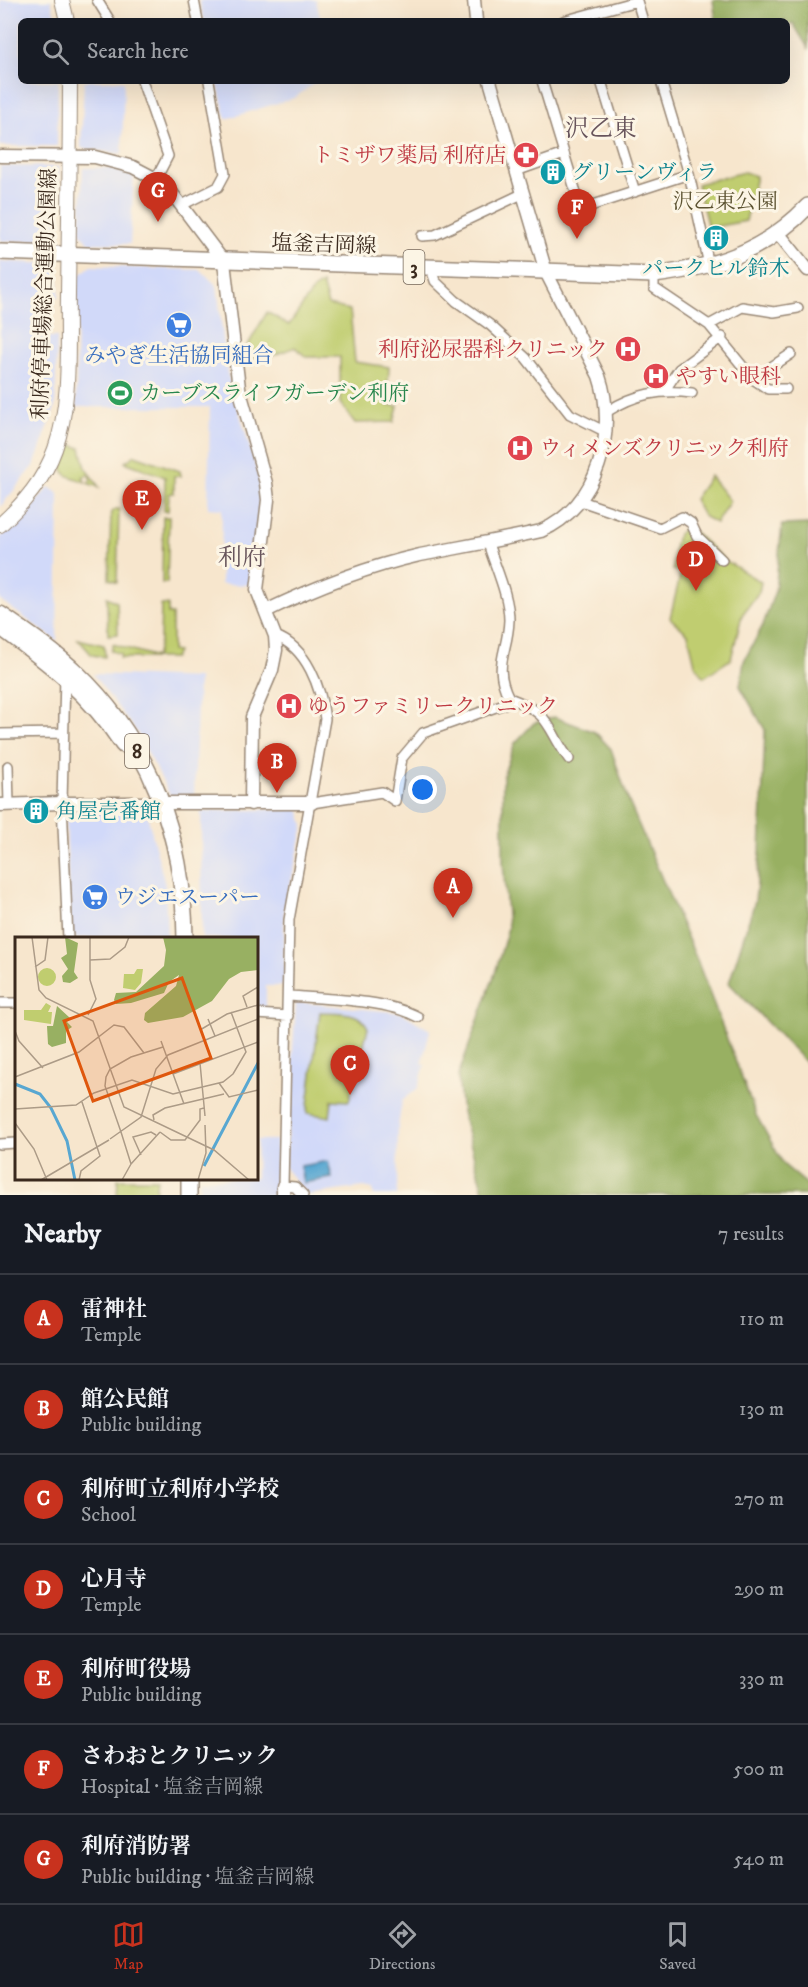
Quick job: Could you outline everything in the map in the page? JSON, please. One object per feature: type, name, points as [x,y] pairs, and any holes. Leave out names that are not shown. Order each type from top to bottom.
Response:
[{"type":"main road","points":[[62,0],[66,18]]},
{"type":"main road","name":"利府停車場総合運動公園線","points":[[0,525],[19,508],[41,479],[60,431],[65,403],[70,84]]},
{"type":"main road","name":"塩釜吉岡線","points":[[0,252],[224,262],[654,275],[709,265],[753,250],[779,234],[808,206]]},
{"type":"main road","name":"8","points":[[0,614],[52,651],[93,688],[128,733],[178,855],[184,894],[185,937]]},
{"type":"main road","name":"8","points":[[0,627],[65,675],[86,696],[119,739],[158,804],[175,893],[176,937]]},
{"type":"street","points":[[97,0],[108,18]]},
{"type":"street","points":[[194,0],[197,18]]},
{"type":"street","points":[[474,0],[476,18]]},
{"type":"street","points":[[582,18],[637,1],[642,18]]},
{"type":"street","points":[[143,84],[168,156],[156,179]]},
{"type":"street","points":[[182,205],[218,187],[225,174],[210,84]]},
{"type":"street","points":[[266,611],[309,590],[361,572],[419,556],[541,531],[558,524],[581,501],[596,468],[606,432],[608,411],[599,376],[546,272],[491,84]]},
{"type":"street","points":[[543,84],[581,209],[689,174]]},
{"type":"street","points":[[602,84],[635,192]]},
{"type":"street","points":[[662,84],[689,174],[709,265]]},
{"type":"street","points":[[516,171],[564,154]]},
{"type":"street","points":[[0,156],[70,157],[121,163],[156,179],[182,205],[224,262],[239,388],[266,483],[268,500],[256,578],[257,590],[275,636],[272,670],[252,717],[251,804]]},
{"type":"street","points":[[422,236],[435,235],[522,194]]},
{"type":"street","points":[[779,234],[808,270]]},
{"type":"street","points":[[431,268],[435,281],[456,301],[490,325],[526,358],[570,414],[606,432]]},
{"type":"street","points":[[654,275],[654,288],[709,325],[722,337],[753,379],[768,389],[786,389]]},
{"type":"street","points":[[709,325],[742,307],[774,312],[798,308]]},
{"type":"street","points":[[665,390],[679,369],[722,337]]},
{"type":"street","points":[[753,379],[791,354]]},
{"type":"street","points":[[608,411],[627,399],[665,390],[692,393]]},
{"type":"street","points":[[581,501],[660,528],[682,517],[691,523],[697,536],[722,560]]},
{"type":"street","points":[[488,543],[509,621],[500,672],[501,682],[509,698],[529,705],[541,713],[569,759]]},
{"type":"street","points":[[275,636],[287,643],[308,666],[323,704],[325,719],[314,769],[312,803],[289,920],[289,996],[282,1139],[283,1190],[295,1187],[303,1195]]},
{"type":"street","points":[[65,675],[62,802],[68,937]]},
{"type":"street","points":[[8,766],[4,805],[62,802],[312,803],[382,792],[395,801],[402,758],[423,733],[504,704],[509,698]]},
{"type":"street","points":[[0,734],[62,733]]},
{"type":"street","points":[[289,996],[382,1007],[406,1011],[418,1017]]},
{"type":"street","points":[[258,1014],[288,1016]]},
{"type":"street","points":[[0,1144],[15,1143]]},
{"type":"shaded area","points":[[0,0],[51,0],[55,18],[18,18],[18,84],[58,84],[57,146],[0,146]]},
{"type":"shaded area","points":[[199,0],[316,0],[320,18],[203,18]]},
{"type":"shaded area","points":[[84,84],[124,84],[122,154],[81,148]]},
{"type":"shaded area","points":[[218,84],[314,84],[294,98],[226,119]]},
{"type":"shaded area","points":[[0,166],[59,167],[57,232],[51,241],[0,241]]},
{"type":"shaded area","points":[[83,168],[113,168],[134,175],[130,244],[90,243],[80,233]]},
{"type":"shaded area","points":[[0,261],[52,264],[58,272],[59,297],[41,297],[41,337],[57,337],[55,407],[34,466],[0,507]]},
{"type":"shaded area","points":[[91,266],[201,270],[217,286],[227,372],[263,490],[251,585],[221,584],[222,509],[208,508],[210,407],[76,407],[77,277]]},
{"type":"shaded area","points":[[49,487],[59,494],[57,641],[0,600],[0,538],[24,516]]},
{"type":"shaded area","points":[[93,674],[198,678],[194,798],[171,797],[138,734]]},
{"type":"shaded area","points":[[69,808],[115,809],[147,814],[165,885],[167,937],[70,937],[66,814]]},
{"type":"shaded area","points":[[299,809],[304,825],[284,913],[285,986],[266,986],[266,1010],[258,1010],[258,937],[202,937],[201,811]]},
{"type":"shaded area","points":[[296,1002],[402,1013],[430,1030],[422,1064],[425,1065],[418,1088],[402,1101],[398,1127],[397,1195],[374,1195],[373,1189],[364,1187],[307,1195],[285,1168]]},
{"type":"shaded area","points":[[258,1140],[277,1140],[275,1195],[200,1195],[200,1180],[258,1180]]},
{"type":"green space","points":[[713,0],[808,0],[808,48],[793,23],[790,24],[790,18],[716,18]]},
{"type":"green space","name":"沢乙東公園","points":[[744,172],[756,176],[746,221],[708,228],[697,184]]},
{"type":"green space","points":[[322,284],[328,305],[350,310],[355,362],[389,367],[387,405],[398,406],[394,422],[355,423],[340,403],[340,357],[306,357],[295,347],[259,361],[245,350],[267,312],[289,325],[313,290]]},
{"type":"green space","points":[[69,444],[81,448],[86,468],[99,487],[87,483],[91,480],[88,474],[83,477],[85,482],[66,475],[60,464]]},
{"type":"green space","points":[[135,455],[180,471],[181,476],[174,476],[174,493],[169,494],[168,511],[164,511],[165,477],[125,462]]},
{"type":"green space","points":[[710,476],[730,501],[716,523],[703,516],[694,499]]},
{"type":"green space","points":[[119,509],[117,582],[109,579],[111,513]]},
{"type":"green space","points":[[163,517],[169,517],[167,583],[162,583]]},
{"type":"green space","points":[[808,524],[808,1065],[729,983],[755,901],[760,853],[765,730],[740,686],[744,661],[763,625],[775,591],[782,525]]},
{"type":"green space","points":[[689,527],[726,561],[761,582],[759,592],[742,615],[731,659],[704,677],[695,664],[688,634],[670,618],[681,572],[673,570],[675,544],[679,533]]},
{"type":"green space","points":[[107,597],[117,602],[118,634],[108,635]]},
{"type":"green space","points":[[161,605],[168,605],[168,614],[172,614],[172,651],[177,652],[174,658],[120,658],[121,654],[111,651],[113,644],[156,657],[160,641]]},
{"type":"green space","points":[[78,639],[104,645],[105,657],[92,655]]},
{"type":"green space","points":[[554,717],[595,732],[611,749],[629,802],[697,960],[756,1115],[784,1165],[808,1185],[808,1195],[484,1195],[462,1112],[458,1076],[495,973],[508,928],[503,862],[503,776],[515,743],[534,723]]},
{"type":"green space","points":[[320,1012],[354,1015],[360,1018],[368,1028],[349,1101],[332,1100],[330,1117],[307,1113]]},
{"type":"green space","points":[[118,1180],[157,1180],[155,1195],[117,1195]]},
{"type":"water","points":[[328,1161],[332,1178],[303,1183],[300,1166]]},
{"type":"place","name":"トミザワ薬局 利府店","points":[[526,155]]},
{"type":"place","name":"グリーンヴィラ","points":[[553,172]]},
{"type":"place","name":"利府消防署","points":[[158,222]]},
{"type":"place","name":"パークヒル鈴木","points":[[716,238]]},
{"type":"place","name":"さわおとクリニック","points":[[577,239]]},
{"type":"place","name":"みやぎ生活協同組合","points":[[179,325]]},
{"type":"place","name":"利府泌尿器科クリニック","points":[[628,349]]},
{"type":"place","name":"やすい眼科","points":[[656,376]]},
{"type":"place","name":"カーブスライフガーデン利府","points":[[120,393]]},
{"type":"place","name":"ウィメンズクリニック利府","points":[[520,448]]},
{"type":"place","name":"利府町役場","points":[[142,530]]},
{"type":"place","name":"心月寺","points":[[696,591]]},
{"type":"place","name":"ゆうファミリークリニック","points":[[289,706]]},
{"type":"place","name":"館公民館","points":[[277,793]]},
{"type":"place","name":"角屋壱番館","points":[[36,811]]},
{"type":"place","name":"ウジエスーパー","points":[[95,897]]},
{"type":"place","name":"雷神社","points":[[453,918]]},
{"type":"place","name":"利府町立利府小学校","points":[[350,1095]]},
{"type":"district","name":"沢乙東","points":[[601,128]]},
{"type":"district","name":"利府","points":[[242,557]]}]
